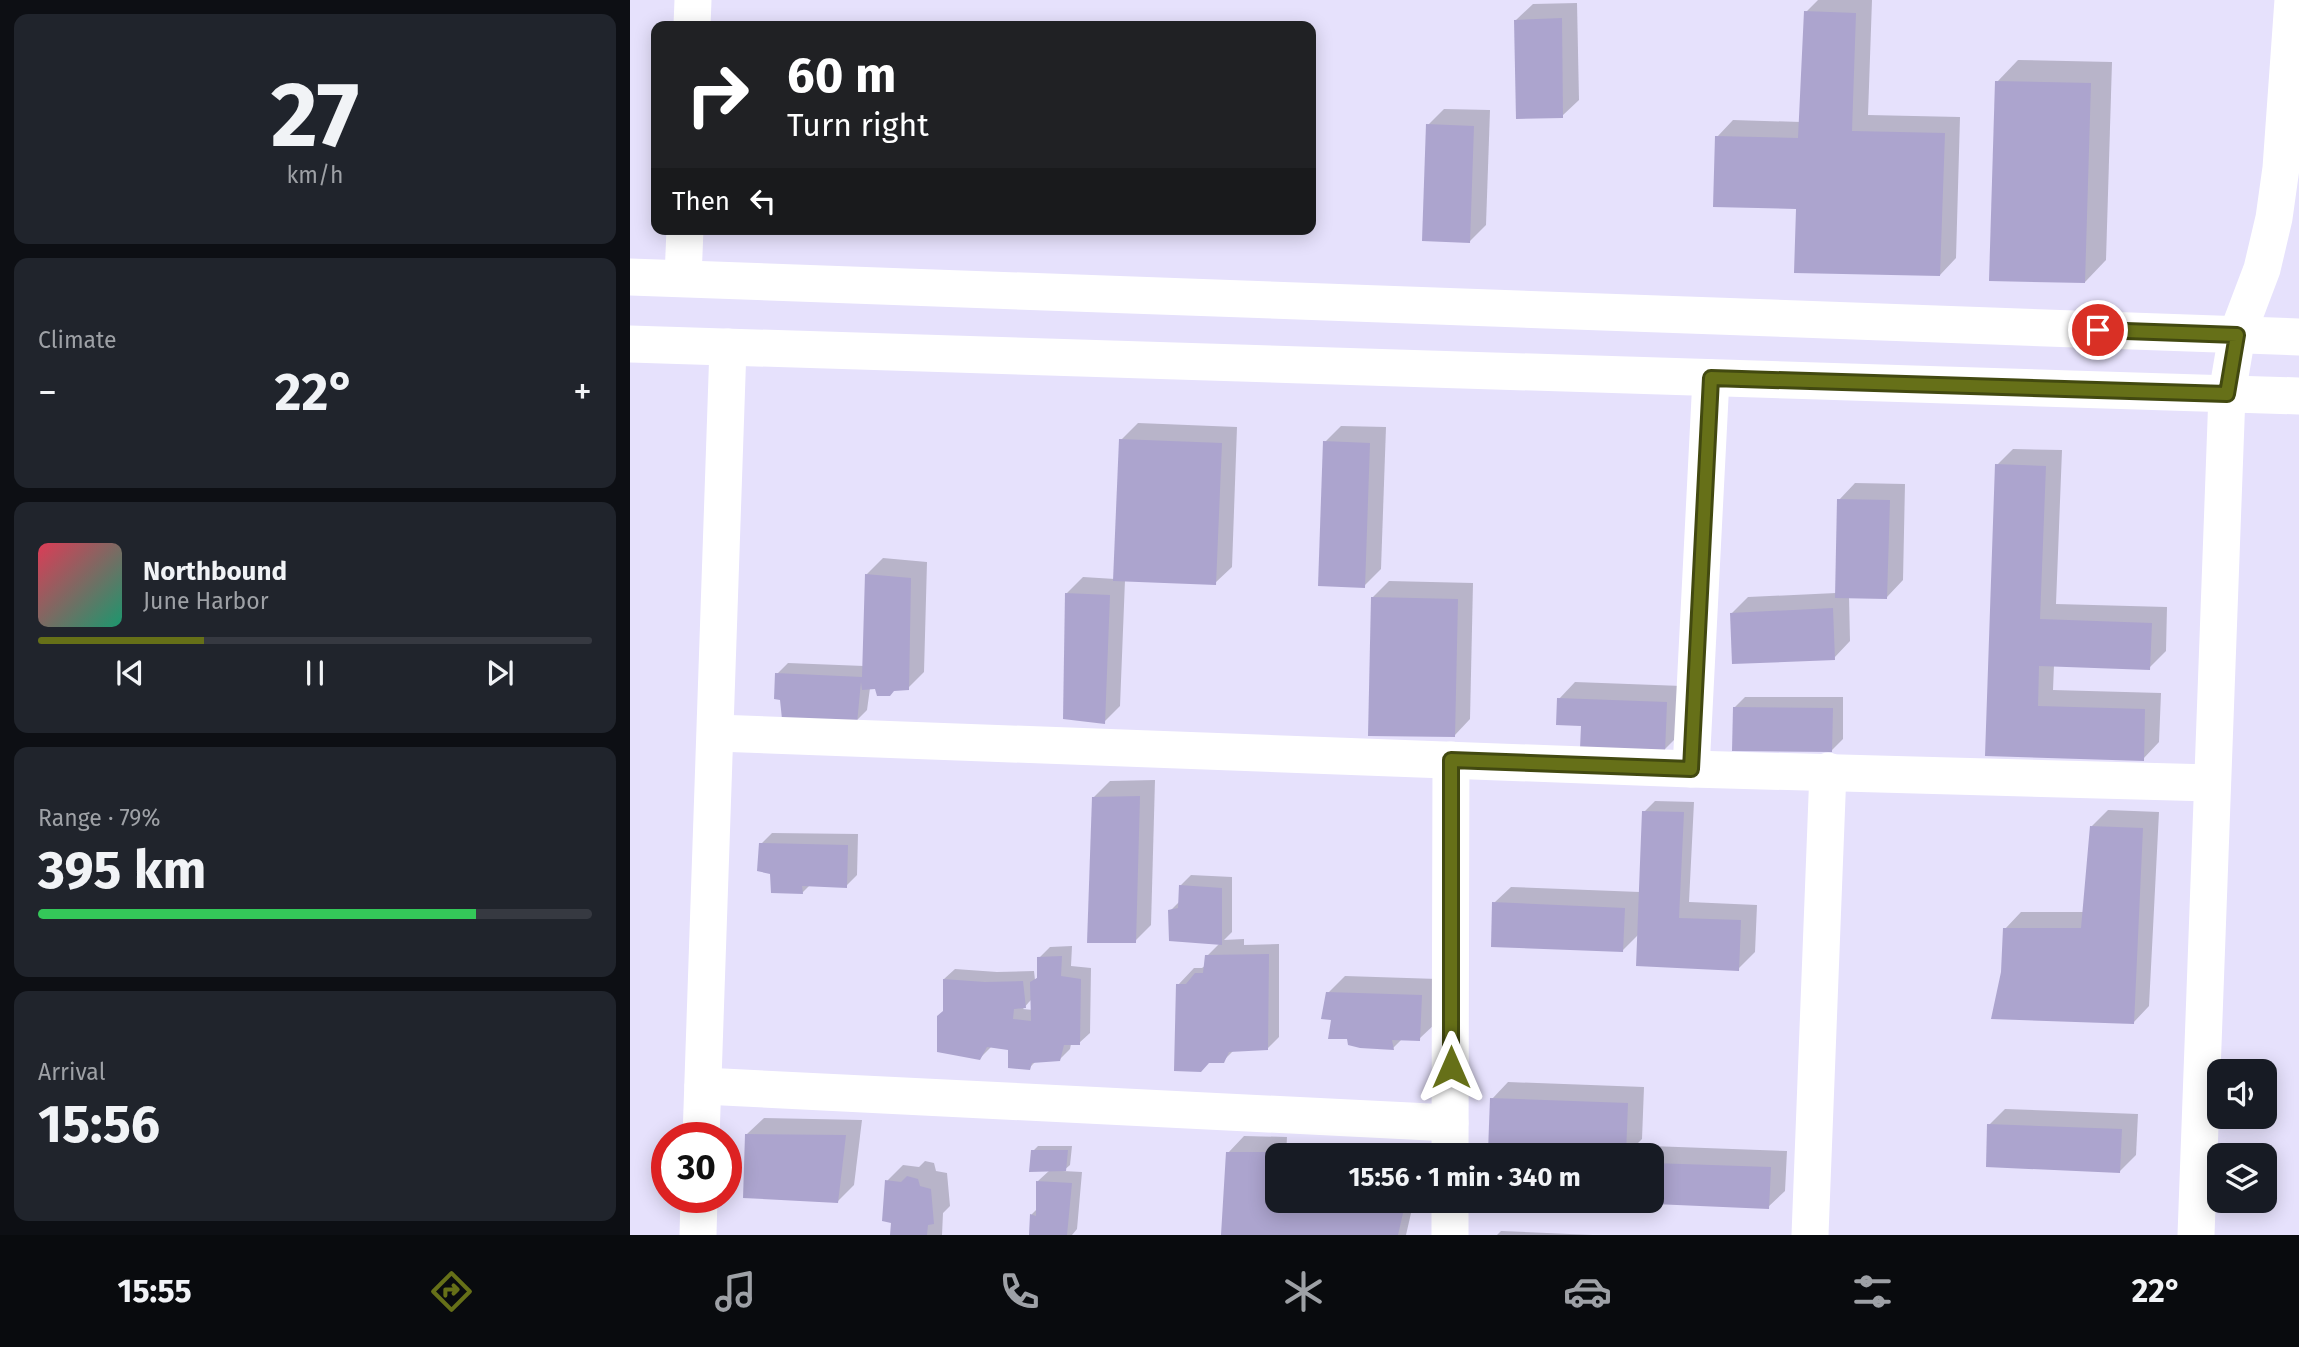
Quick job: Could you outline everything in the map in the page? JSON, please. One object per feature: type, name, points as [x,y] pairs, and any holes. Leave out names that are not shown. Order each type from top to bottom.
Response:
[{"type":"street","points":[[692,21],[693,0]]},
{"type":"street","points":[[2196,1235],[2227,394],[2237,335],[2262,269],[2274,218],[2281,168],[2292,0]]},
{"type":"street","points":[[683,278],[685,235]]},
{"type":"street","points":[[630,277],[2299,337]]},
{"type":"street","points":[[630,344],[2299,396]]},
{"type":"street","points":[[702,1122],[728,347]]},
{"type":"street","points":[[1691,769],[1711,378]]},
{"type":"street","points":[[716,733],[1691,769],[2213,783]]},
{"type":"street","points":[[703,1086],[1450,1139],[1451,760]]},
{"type":"street","points":[[1810,1235],[1828,771]]},
{"type":"street","points":[[698,1235],[699,1213]]},
{"type":"street","points":[[1450,1213],[1450,1235]]},
{"type":"building","points":[[1804,11],[1856,13],[1852,131],[1945,133],[1940,276],[1794,273],[1796,209],[1713,207],[1715,136],[1798,138]]},
{"type":"building","points":[[1562,18],[1563,118],[1516,119],[1514,20]]},
{"type":"building","points":[[1995,81],[2091,83],[2085,283],[1989,281]]},
{"type":"building","points":[[1426,124],[1474,126],[1470,243],[1422,241]]},
{"type":"building","points":[[1119,439],[1222,443],[1216,585],[1113,581]]},
{"type":"building","points":[[1323,441],[1370,443],[1365,588],[1318,586]]},
{"type":"building","points":[[1995,464],[2046,466],[2040,619],[2152,623],[2150,670],[2039,666],[2038,706],[2145,709],[2144,761],[1985,756]]},
{"type":"building","points":[[1837,499],[1890,500],[1887,599],[1835,598]]},
{"type":"building","points":[[865,574],[911,578],[909,690],[894,691],[890,696],[877,696],[875,689],[862,690],[861,682],[857,723],[782,719],[780,700],[774,699],[775,673],[862,677]]},
{"type":"building","points":[[1065,593],[1110,595],[1105,724],[1063,719]]},
{"type":"building","points":[[1371,597],[1458,599],[1455,737],[1368,736]]},
{"type":"building","points":[[1833,608],[1835,660],[1732,664],[1730,613]]},
{"type":"building","points":[[1557,698],[1667,702],[1665,752],[1580,749],[1581,726],[1556,725]]},
{"type":"building","points":[[1733,707],[1833,708],[1832,752],[1732,751]]},
{"type":"building","points":[[1140,796],[1136,943],[1087,943],[1092,797]]},
{"type":"building","points":[[1642,811],[1684,812],[1679,918],[1741,920],[1739,971],[1636,966]]},
{"type":"building","points":[[2090,826],[2143,828],[2134,1024],[1991,1019],[2001,972],[2003,928],[2081,928]]},
{"type":"building","points":[[759,843],[848,845],[847,888],[802,886],[803,894],[771,893],[770,874],[757,871]]},
{"type":"building","points":[[1179,885],[1222,888],[1222,945],[1169,941],[1168,910],[1178,908]]},
{"type":"building","points":[[1492,902],[1625,908],[1623,952],[1491,947]]},
{"type":"building","points":[[1269,954],[1268,1050],[1229,1052],[1224,1063],[1209,1063],[1201,1072],[1174,1071],[1176,984],[1186,984],[1195,973],[1203,973],[1205,955]]},
{"type":"building","points":[[1062,956],[1061,976],[1081,979],[1080,1045],[1064,1045],[1060,1061],[1032,1063],[1030,1070],[1008,1068],[1008,1050],[987,1047],[980,1060],[937,1052],[937,1016],[943,1011],[943,979],[1023,981],[1026,1008],[1014,1009],[1013,1019],[1031,1021],[1030,982],[1037,978],[1037,957]]},
{"type":"building","points":[[1326,992],[1422,995],[1420,1041],[1392,1040],[1394,1050],[1360,1048],[1348,1045],[1347,1039],[1328,1039],[1331,1020],[1321,1019]]},
{"type":"building","points":[[1490,1098],[1628,1103],[1626,1143],[1488,1143]]},
{"type":"building","points":[[1987,1124],[2122,1129],[2120,1173],[1986,1167]]},
{"type":"building","points":[[745,1134],[846,1135],[838,1203],[743,1198]]},
{"type":"building","points":[[1031,1150],[1068,1150],[1066,1171],[1029,1172]]},
{"type":"building","points":[[1226,1152],[1265,1152],[1265,1213],[1403,1213],[1398,1235],[1221,1235]]},
{"type":"building","points":[[1664,1163],[1771,1167],[1769,1209],[1664,1204]]},
{"type":"building","points":[[907,1176],[918,1179],[920,1186],[931,1189],[934,1224],[928,1225],[927,1235],[890,1235],[891,1223],[882,1221],[885,1180],[901,1182]]},
{"type":"building","points":[[1036,1181],[1072,1183],[1067,1235],[1029,1235],[1030,1214],[1036,1216]]},
{"type":"route","points":[[1451,1067],[1451,760],[1691,769],[1711,378],[2227,394],[2237,335],[2098,330]]}]
